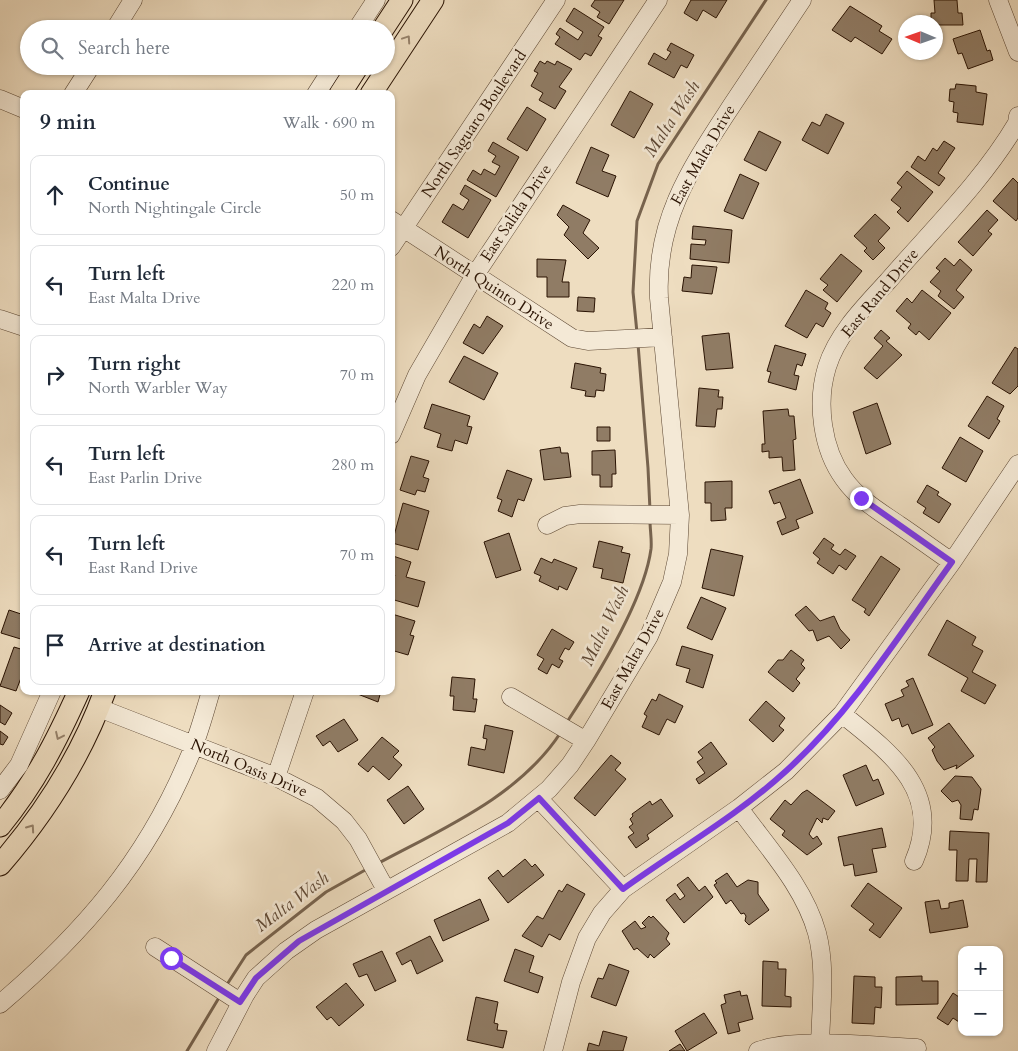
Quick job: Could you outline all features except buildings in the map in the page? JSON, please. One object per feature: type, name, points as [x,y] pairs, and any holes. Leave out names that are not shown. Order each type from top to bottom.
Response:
[{"type":"main road","points":[[389,20],[402,0]]},
{"type":"main road","points":[[395,58],[433,0]]},
{"type":"main road","points":[[343,90],[352,75]]},
{"type":"main road","points":[[374,90],[384,75]]},
{"type":"main road","points":[[0,826],[22,800],[53,749],[77,695]]},
{"type":"main road","points":[[0,865],[24,838],[59,788],[102,700]]},
{"type":"street","points":[[121,20],[134,0]]},
{"type":"street","points":[[363,20],[376,0]]},
{"type":"street","name":"North Saguaro Boulevard","points":[[398,224],[556,0]]},
{"type":"street","name":"East Salida Drive","points":[[395,426],[417,375],[475,275],[658,0]]},
{"type":"street","name":"East Malta Drive","points":[[216,1051],[240,1002],[256,978],[286,951],[316,930],[508,823],[539,798],[570,765],[649,636],[672,582],[678,554],[680,515],[658,276],[660,256],[670,214],[699,156],[802,0]]},
{"type":"street","points":[[998,0],[1018,52]]},
{"type":"street","points":[[76,90],[85,75]]},
{"type":"street","points":[[319,90],[328,75]]},
{"type":"street","points":[[0,99],[20,107]]},
{"type":"street","name":"East Rand Drive","points":[[952,562],[861,498],[844,479],[833,460],[826,437],[822,416],[822,389],[827,366],[847,329],[990,165],[1013,129],[1018,116]]},
{"type":"street","name":"North Quinto Drive","points":[[398,224],[572,338],[588,342],[663,337]]},
{"type":"street","points":[[0,319],[20,326]]},
{"type":"street","points":[[553,1051],[571,982],[587,938],[602,913],[623,889],[739,808],[786,771],[842,714],[952,562],[1018,464]]},
{"type":"street","points":[[547,525],[565,516],[580,514],[680,515]]},
{"type":"street","points":[[0,790],[19,765],[50,695]]},
{"type":"street","points":[[0,1004],[46,965],[115,889],[150,836],[194,745],[210,695]]},
{"type":"street","points":[[276,777],[304,695]]},
{"type":"street","points":[[511,697],[586,741]]},
{"type":"street","name":"North Oasis Drive","points":[[102,700],[194,745],[276,777],[317,798],[344,821],[358,839],[386,890]]},
{"type":"street","points":[[842,714],[900,764],[915,787],[923,816],[920,848],[914,861]]},
{"type":"street","points":[[539,798],[623,889]]},
{"type":"street","points":[[739,808],[795,885],[812,917],[821,955],[820,1048]]},
{"type":"street","points":[[155,947],[240,1002]]},
{"type":"street","points":[[758,1051],[782,1046],[917,1048]]},
{"type":"waterway","name":"Malta Wash","points":[[637,333],[633,292],[637,221],[658,164],[766,0]]},
{"type":"waterway","name":"Malta Wash","points":[[638,344],[650,510]]},
{"type":"waterway","name":"Malta Wash","points":[[567,722],[604,662],[639,592],[647,570],[651,549],[650,521]]},
{"type":"waterway","name":"Malta Wash","points":[[377,864],[453,824],[502,793],[544,755],[561,732]]},
{"type":"waterway","name":"Malta Wash","points":[[226,986],[246,955],[326,892],[367,869]]},
{"type":"waterway","name":"Malta Wash","points":[[187,1051],[220,996]]},
{"type":"route","points":[[171,958],[240,1002],[256,978],[273,961],[299,941],[386,890],[508,823],[539,798],[623,889],[739,808],[786,771],[842,714],[952,562],[861,498]]}]
